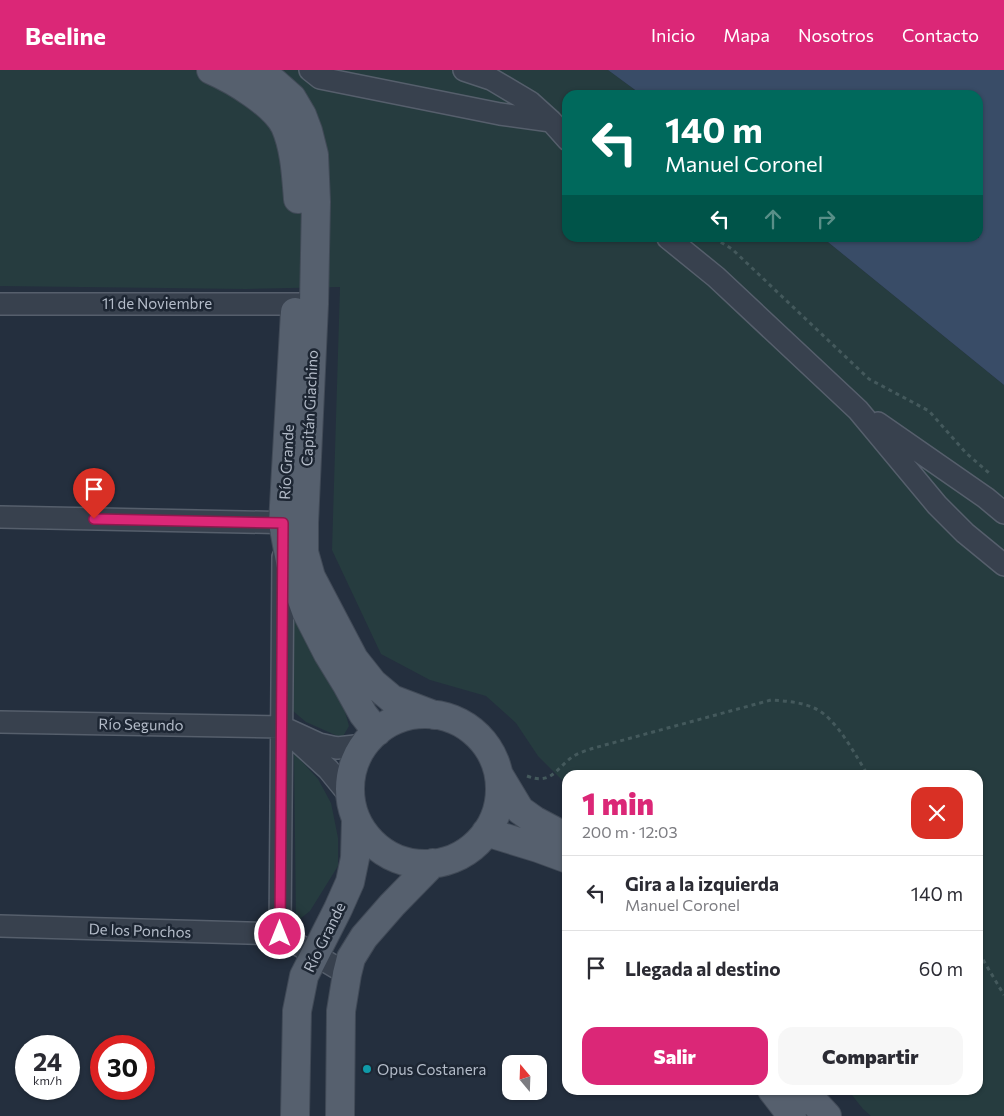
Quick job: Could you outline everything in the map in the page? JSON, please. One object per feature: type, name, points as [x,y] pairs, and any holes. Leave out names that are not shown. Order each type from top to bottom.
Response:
[{"type":"main road","name":"Río Grande","points":[[211,70],[255,95],[277,114],[285,127],[296,166],[305,303],[293,523]]},
{"type":"main road","points":[[253,70],[274,82],[292,98],[302,115],[314,155],[316,202],[305,303]]},
{"type":"main road","points":[[293,523],[311,577],[354,659],[373,684],[392,699],[454,720],[472,731],[486,746],[497,770],[520,810],[562,835]]},
{"type":"main road","points":[[293,523],[292,572],[306,611],[328,654],[363,714],[370,738]]},
{"type":"main road","points":[[434,714],[414,715],[394,721],[370,738],[355,761],[350,778],[353,808],[369,839],[388,854],[410,862],[433,863],[454,858],[472,847],[486,832],[495,815],[500,795],[497,770]]},
{"type":"main road","name":"Río Grande","points":[[295,1116],[297,1011],[304,976],[350,882],[355,858],[353,808]]},
{"type":"main road","points":[[486,832],[562,857]]},
{"type":"main road","points":[[340,1116],[341,1011],[351,958],[364,936],[433,863]]},
{"type":"main road","points":[[776,1095],[792,1116]]},
{"type":"main road","points":[[808,1095],[828,1116]]},
{"type":"street","points":[[464,70],[491,79],[530,102],[562,134]]},
{"type":"street","points":[[317,73],[500,114],[550,121]]},
{"type":"street","points":[[673,242],[716,277],[858,410],[937,505],[964,533],[1004,564]]},
{"type":"street","name":"11 de Noviembre","points":[[0,304],[305,303]]},
{"type":"street","points":[[858,410],[986,498],[1004,514]]},
{"type":"street","points":[[0,517],[293,523]]},
{"type":"street","name":"Río Grande","points":[[280,934],[282,727],[293,523]]},
{"type":"street","name":"Río Segundo","points":[[0,722],[282,727]]},
{"type":"street","points":[[282,727],[319,744],[337,748],[370,738]]},
{"type":"street","points":[[282,727],[328,769],[353,808]]},
{"type":"street","name":"De los Ponchos","points":[[0,926],[280,934]]},
{"type":"street","points":[[280,934],[347,974]]},
{"type":"path","points":[[721,242],[732,249],[869,380],[929,411],[966,452],[991,476]]},
{"type":"path","points":[[497,770],[537,779],[547,777],[556,772],[573,756],[594,748],[771,700],[794,702],[815,708],[835,725],[865,770]]},
{"type":"path","points":[[983,960],[1004,995]]},
{"type":"green space","points":[[0,70],[608,70],[635,90],[562,90],[562,242],[828,242],[1004,385],[1004,1116],[871,1116],[852,1095],[983,1095],[983,770],[562,770],[562,780],[538,756],[516,723],[486,696],[430,680],[381,654],[332,550],[340,287],[246,289],[0,286]]},
{"type":"green space","points":[[294,610],[323,673],[342,701],[349,726],[342,738],[306,722],[293,711]]},
{"type":"green space","points":[[294,753],[318,779],[331,803],[338,838],[338,866],[310,911],[296,922]]},
{"type":"water","points":[[608,70],[1004,70],[1004,385],[828,242],[983,242],[983,90],[635,90]]},
{"type":"place","name":"Opus Costanera","points":[[367,1069]]},
{"type":"route","points":[[94,519],[283,523],[280,934]]}]
